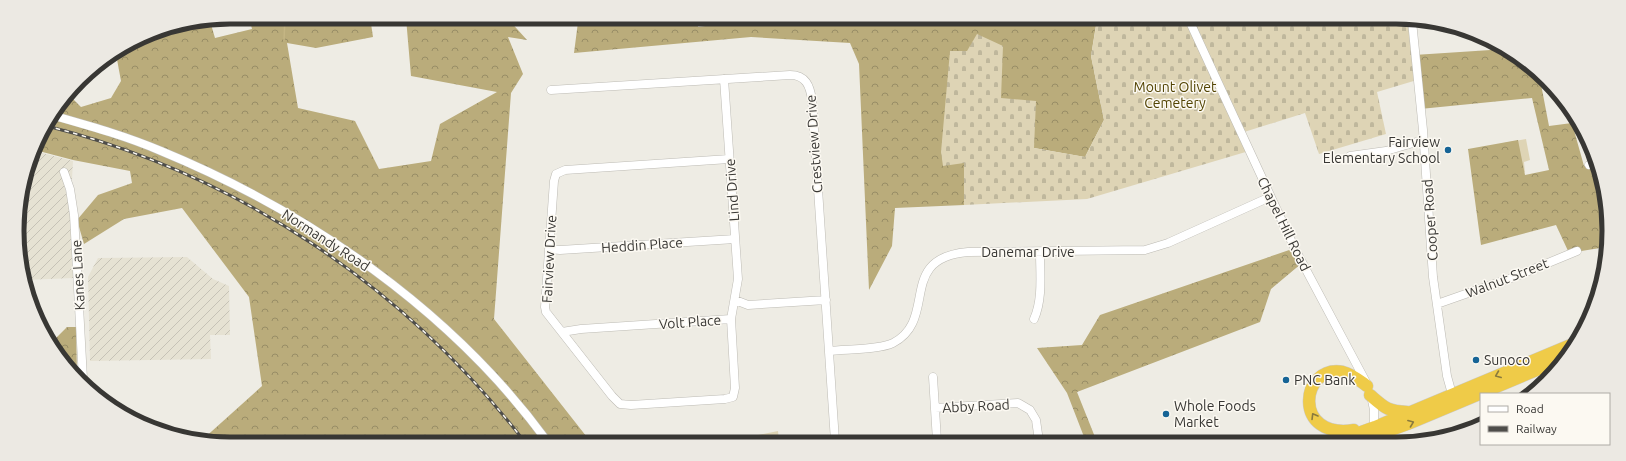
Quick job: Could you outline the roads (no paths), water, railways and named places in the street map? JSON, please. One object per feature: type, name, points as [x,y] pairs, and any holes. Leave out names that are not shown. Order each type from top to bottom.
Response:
[{"type":"highway","points":[[1410,412],[1391,411],[1383,406],[1369,390],[1345,372],[1327,374],[1319,379],[1312,388],[1309,407],[1315,420],[1331,431],[1347,431],[1374,435],[1410,412],[1565,347]]},
{"type":"highway","points":[[1482,393],[1555,362]]},
{"type":"highway","points":[[1363,437],[1374,435],[1410,423],[1480,394]]},
{"type":"street","name":"Chapel Hill Road","points":[[1191,24],[1295,249],[1369,390],[1374,410],[1374,435]]},
{"type":"street","name":"Cooper Road","points":[[1412,25],[1433,270],[1447,376],[1452,394]]},
{"type":"street","name":"Crestview Drive","points":[[550,90],[795,75],[804,79],[809,86],[812,100],[835,437]]},
{"type":"street","name":"Lind Drive","points":[[724,79],[738,279],[735,300]]},
{"type":"street","name":"Normandy Road","points":[[58,117],[134,140],[204,169],[297,219],[354,255],[400,291],[466,349],[517,403],[544,437]]},
{"type":"street","points":[[1350,156],[1386,151],[1423,140]]},
{"type":"street","name":"Fairview Drive","points":[[729,159],[565,170],[556,174],[554,181],[545,307],[549,317],[612,396],[620,404],[631,406],[725,399],[733,397],[736,388],[731,319]]},
{"type":"street","name":"Kanes Lane","points":[[64,172],[70,189],[74,216],[82,375]]},
{"type":"street","name":"Danemar Drive","points":[[829,351],[882,346],[893,343],[901,337],[911,326],[917,314],[921,286],[925,276],[934,264],[943,258],[956,253],[1135,251],[1151,249],[1168,243],[1270,197]]},
{"type":"street","name":"Heddin Place","points":[[549,249],[560,250],[735,239]]},
{"type":"street","name":"Walnut Street","points":[[1437,304],[1514,277],[1577,251]]},
{"type":"street","points":[[1034,319],[1040,301],[1040,252]]},
{"type":"street","name":"Volt Place","points":[[562,332],[581,329],[731,319],[735,300],[748,305],[826,300]]},
{"type":"street","points":[[1540,369],[1543,376]]},
{"type":"street","points":[[933,377],[937,437]]},
{"type":"street","name":"Abby Road","points":[[935,408],[1018,404],[1030,410],[1036,420],[1038,437]]},
{"type":"waterway","points":[[284,40],[285,24]]},
{"type":"railway","points":[[52,127],[117,147],[185,174],[250,206],[312,243],[370,286],[426,333],[477,385],[521,437]]},
{"type":"place","name":"Fairview Elementary School","points":[[1448,150]]},
{"type":"place","name":"Sunoco","points":[[1476,360]]},
{"type":"place","name":"PNC Bank","points":[[1286,380]]},
{"type":"place","name":"Whole Foods Market","points":[[1166,414]]},
{"type":"park label","name":"Mount Olivet Cemetery","points":[[1175,96]]}]
